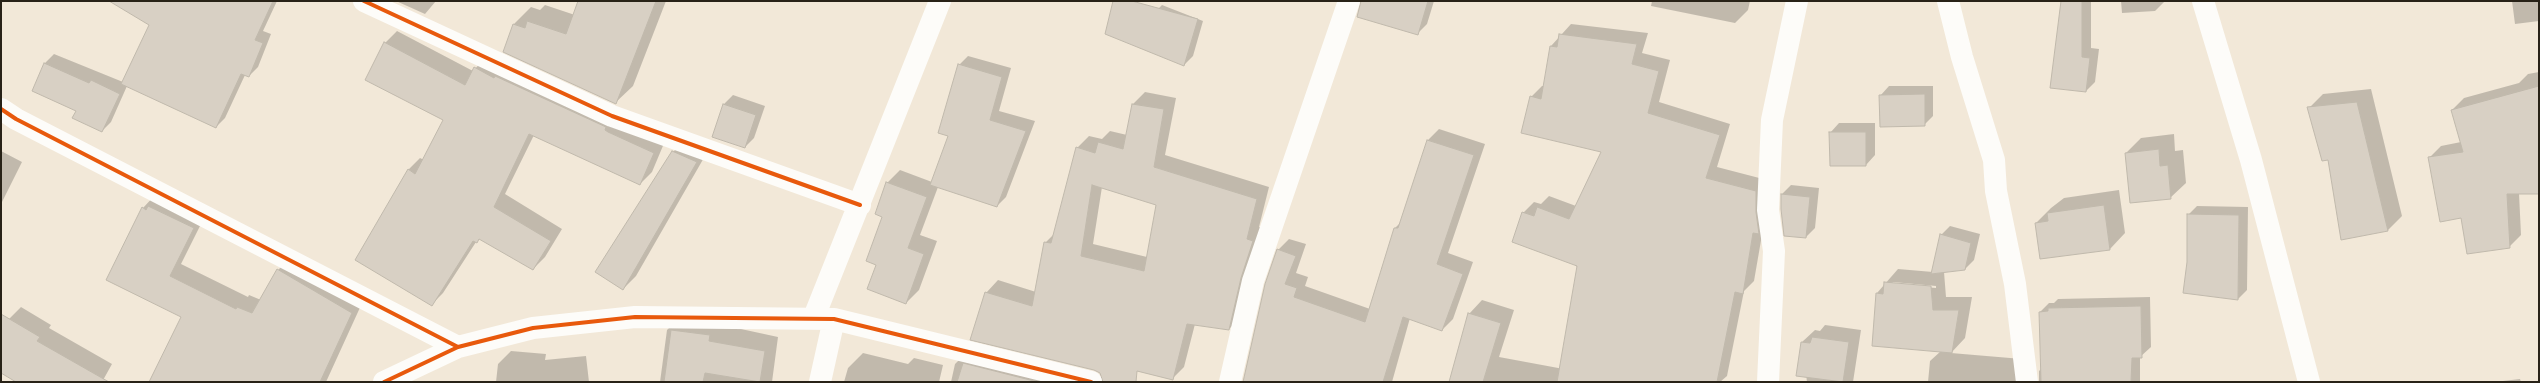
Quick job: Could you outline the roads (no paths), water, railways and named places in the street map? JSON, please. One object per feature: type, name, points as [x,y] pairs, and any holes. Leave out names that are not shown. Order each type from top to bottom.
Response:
[{"type":"street","points":[[364,1],[612,116],[860,205]]},
{"type":"street","points":[[820,382],[824,318],[860,205],[940,1]]},
{"type":"street","points":[[1230,382],[1252,281],[1349,1]]},
{"type":"street","points":[[1768,382],[1774,251],[1768,210],[1772,120],[1797,1]]},
{"type":"street","points":[[1948,1],[1962,57],[1994,160],[1996,191],[2014,284],[2026,382]]},
{"type":"street","points":[[2203,1],[2251,160],[2309,382]]},
{"type":"street","points":[[1,109],[16,119],[458,347]]},
{"type":"street","points":[[384,382],[458,347],[533,328],[586,321],[635,317],[703,320],[824,318],[1091,382]]}]
